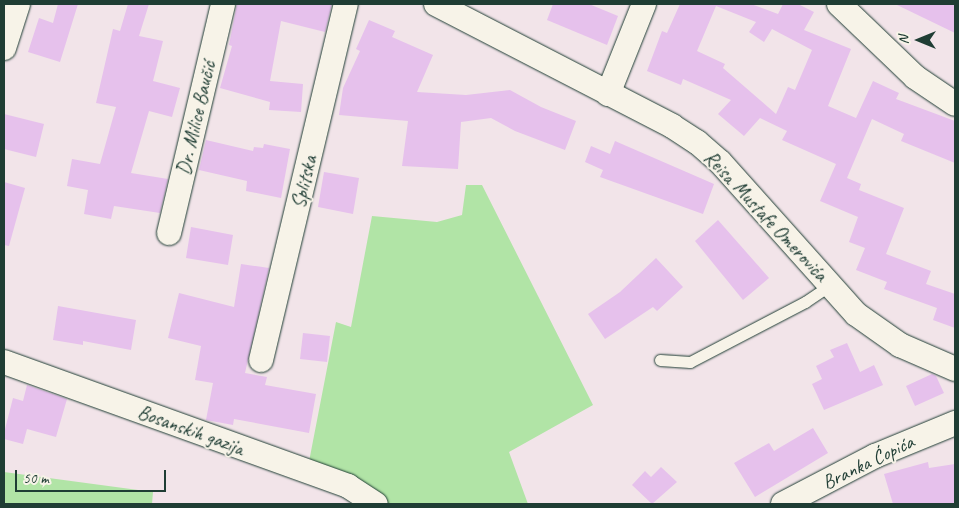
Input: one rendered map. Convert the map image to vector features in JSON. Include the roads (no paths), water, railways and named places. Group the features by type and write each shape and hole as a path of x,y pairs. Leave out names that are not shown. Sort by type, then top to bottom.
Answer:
{"street":[{"path":"4,48 18,4"},
{"name":"Dr. Milice Baučić","path":"169,233 223,4"},
{"name":"Splitska","path":"261,360 346,4"},
{"name":"Reisa Mustafe Omerovića","path":"436,4 697,142 720,162 856,314 900,345 955,369"},
{"path":"608,94 644,4"},
{"path":"839,4 915,78 955,104"},
{"name":"Bosanskih gazija","path":"4,362 348,486 376,504"},
{"name":"Branka Ćopića","path":"782,504 875,456 955,423"}],"lane":[{"path":"660,360 690,362 804,302 830,285"}]}
